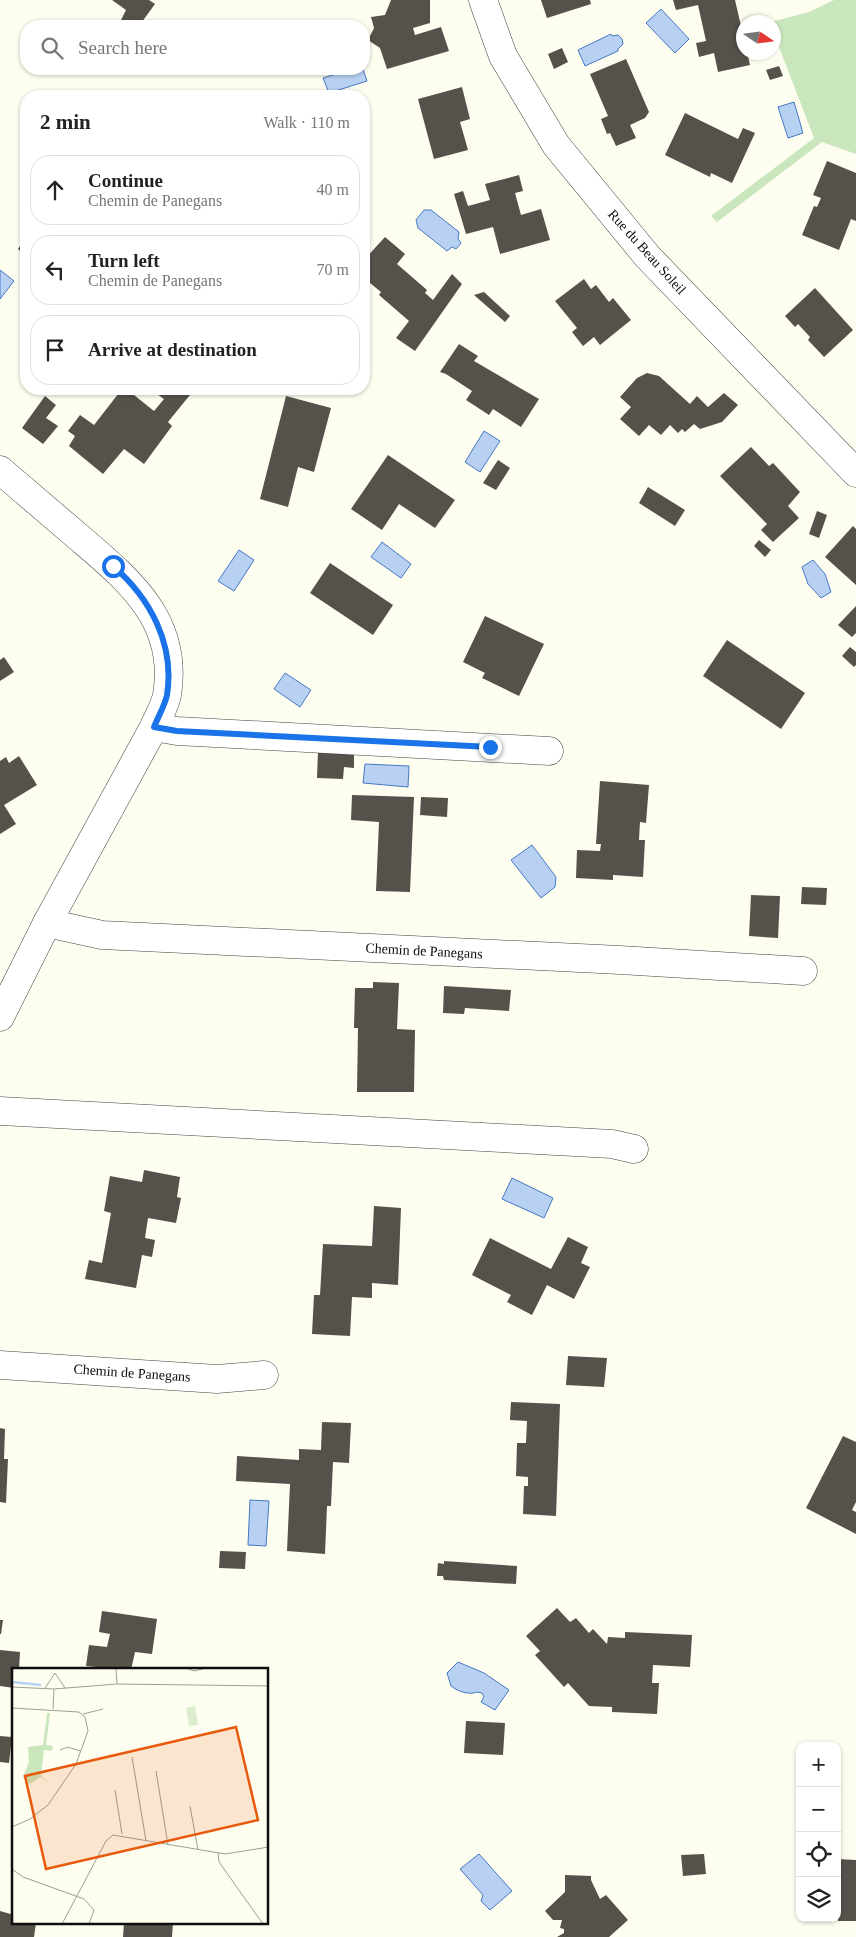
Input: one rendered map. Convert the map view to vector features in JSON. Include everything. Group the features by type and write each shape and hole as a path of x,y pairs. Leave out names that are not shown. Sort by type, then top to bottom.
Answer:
{"street":[{"name":"Rue du Beau Soleil","path":"483,0 503,56 556,145 647,256 754,365 856,474"},
{"path":"0,470 124,576 148,606 162,632 169,674 166,697 154,727 46,923 0,1017"},
{"path":"154,727 177,731 549,750"},
{"name":"Chemin de Panegans","path":"46,923 102,935 620,960 803,971"},
{"path":"0,1111 602,1144 634,1149"},
{"name":"Chemin de Panegans","path":"0,1365 216,1379 264,1375"}],"green space":[{"path":"834,0 856,0 856,154 822,142 717,222 711,216 814,138 781,52 781,19 809,12"}],"water":[{"path":"661,9 689,39 675,53 646,23"},
{"path":"611,34 612,36 618,35 622,39 623,44 618,51 585,66 578,50"},
{"path":"333,75 365,75 367,81 338,90 328,90 323,78"},
{"path":"794,102 803,133 788,138 778,107"},
{"path":"424,210 431,210 459,232 458,239 461,243 456,249 452,247 447,251 418,228 416,220"},
{"path":"0,270 14,281 0,299"},
{"path":"484,431 500,441 480,472 465,462"},
{"path":"382,542 411,564 401,578 371,557"},
{"path":"239,550 254,560 234,591 218,581"},
{"path":"813,560 825,574 831,592 821,598 808,584 802,567"},
{"path":"285,673 311,690 300,707 274,689"},
{"path":"365,764 409,766 408,787 363,783"},
{"path":"532,845 556,877 555,887 541,898 511,860"},
{"path":"512,1178 553,1198 544,1218 502,1199"},
{"path":"250,1500 269,1501 266,1546 248,1545"},
{"path":"458,1662 484,1673 509,1690 495,1710 481,1702 484,1697 482,1693 464,1692 451,1686 447,1673"},
{"path":"479,1854 512,1891 490,1910 481,1901 483,1895 460,1869"}],"building":[{"path":"112,0 149,0 155,4 143,20 121,20 126,10"},
{"path":"391,0 430,0 430,23 413,28 415,35 441,27 449,51 387,69 380,48 370,41 370,36 374,28 371,17 385,15"},
{"path":"541,0 590,0 591,4 547,18"},
{"path":"673,0 735,0 738,15 736,15 736,60 749,60 750,65 718,72 714,53 699,57 696,43 706,41 698,5 676,10"},
{"path":"562,48 568,62 554,69 548,54"},
{"path":"626,59 649,112 645,118 630,125 636,138 616,146 610,133 607,134 601,119 608,116 590,74"},
{"path":"779,66 783,76 770,80 766,70"},
{"path":"462,87 470,119 460,122 468,150 434,159 418,99"},
{"path":"685,113 738,139 743,128 755,133 732,183 711,173 710,177 665,155"},
{"path":"827,161 856,173 856,221 851,219 839,250 802,235 814,206 817,207 821,198 813,195"},
{"path":"519,175 523,191 515,193 521,215 541,209 550,240 500,254 493,227 466,234 454,194 463,191 468,206 490,200 485,184"},
{"path":"385,237 405,254 397,264 427,290 425,293 433,300 452,274 462,284 415,351 396,338 409,321 379,295 381,292 370,283 370,253"},
{"path":"584,279 591,289 596,285 609,302 613,298 631,320 600,345 594,337 583,346 572,332 577,328 555,301"},
{"path":"815,288 853,330 824,357 808,340 810,337 798,324 795,327 785,316"},
{"path":"484,292 510,316 505,322 474,295"},
{"path":"459,344 478,356 474,361 539,399 521,427 493,409 489,415 466,400 472,391 440,372"},
{"path":"647,373 659,376 690,404 697,396 708,407 724,393 738,405 722,422 700,429 694,424 685,432 682,429 678,433 670,425 661,435 649,425 639,436 620,419 631,407 620,397 637,378"},
{"path":"117,395 134,395 154,411 164,399 158,395 190,395 168,422 172,426 144,464 124,449 103,474 69,446 75,436 68,431 80,415 94,425"},
{"path":"45,396 56,405 46,418 58,426 43,444 22,428"},
{"path":"286,396 331,408 314,472 298,467 288,507 260,499"},
{"path":"751,447 769,466 773,463 800,492 788,506 799,518 773,542 761,530 767,524 720,476"},
{"path":"388,455 455,500 435,528 399,504 382,530 351,509"},
{"path":"498,460 510,468 496,490 483,483"},
{"path":"648,487 685,510 675,526 639,503"},
{"path":"817,511 827,515 819,538 809,534"},
{"path":"853,526 856,529 856,585 825,557"},
{"path":"759,540 771,550 765,557 754,546"},
{"path":"330,563 393,605 373,635 310,593"},
{"path":"856,606 856,633 852,637 838,625"},
{"path":"485,616 544,644 519,696 482,678 485,673 463,662"},
{"path":"727,640 805,693 781,729 703,676"},
{"path":"850,647 856,652 856,665 854,667 842,656"},
{"path":"4,657 14,672 0,681 0,660"},
{"path":"318,751 354,753 354,768 344,767 343,779 317,778"},
{"path":"19,756 37,785 4,805 16,824 0,834 0,761 6,757 9,763"},
{"path":"600,781 649,785 646,823 640,822 639,840 645,840 643,877 613,875 613,880 576,878 577,850 600,851 601,844 596,844"},
{"path":"352,795 414,797 410,892 376,891 379,822 351,820"},
{"path":"421,797 448,798 447,817 420,815"},
{"path":"802,887 827,888 826,905 801,904"},
{"path":"751,895 780,896 778,938 749,936"},
{"path":"373,982 399,983 397,1029 415,1030 414,1092 357,1092 358,1028 354,1028 355,988 373,988"},
{"path":"444,986 511,990 509,1011 465,1008 464,1014 443,1013"},
{"path":"144,1170 180,1177 177,1197 181,1198 176,1223 148,1218 145,1238 155,1240 152,1257 142,1255 136,1288 85,1279 89,1260 102,1263 111,1213 104,1211 110,1176 142,1182"},
{"path":"374,1206 401,1208 398,1285 372,1283 372,1298 352,1297 350,1336 312,1334 314,1295 320,1295 323,1244 372,1246"},
{"path":"568,1237 588,1247 581,1263 590,1267 574,1299 547,1285 532,1315 507,1302 511,1295 472,1275 490,1238 551,1269"},
{"path":"568,1356 607,1358 604,1387 566,1385"},
{"path":"511,1402 560,1404 556,1516 523,1514 524,1486 528,1486 528,1477 516,1476 517,1443 526,1443 527,1421 510,1420"},
{"path":"322,1422 351,1423 349,1463 333,1462 331,1506 327,1506 325,1554 287,1551 290,1484 236,1481 237,1456 299,1460 299,1449 321,1450"},
{"path":"0,1428 5,1429 4,1459 8,1459 6,1503 0,1502"},
{"path":"843,1436 856,1442 856,1502 852,1510 856,1512 856,1534 806,1508"},
{"path":"220,1551 246,1552 245,1569 219,1568"},
{"path":"444,1561 517,1566 516,1584 444,1580 443,1576 437,1576 438,1563 444,1564"},
{"path":"557,1608 570,1622 576,1618 589,1633 593,1629 607,1644 608,1637 625,1638 625,1632 692,1635 690,1667 653,1665 652,1683 659,1683 657,1714 612,1712 612,1707 589,1706 568,1683 564,1687 535,1655 540,1651 526,1636"},
{"path":"102,1611 157,1619 152,1654 135,1652 131,1668 96,1668 86,1666 89,1645 107,1647 110,1634 99,1632"},
{"path":"0,1620 3,1620 1,1634 0,1634"},
{"path":"0,1650 20,1652 19,1668 12,1668 12,1688 0,1686"},
{"path":"466,1721 505,1723 503,1755 464,1753"},
{"path":"0,1736 12,1737 9,1763 0,1762"},
{"path":"704,1854 706,1874 683,1876 681,1855"},
{"path":"841,1859 856,1860 856,1921 841,1921"},
{"path":"565,1875 591,1876 600,1899 606,1895 628,1920 609,1937 557,1937 564,1933 564,1929 560,1928 562,1920 553,1920 545,1911 565,1892"},
{"path":"0,1911 12,1914 12,1924 36,1924 34,1937 0,1937"},
{"path":"124,1924 173,1924 172,1937 123,1937"}],"route":[{"path":"113,566 124,576 148,606 162,632 169,674 166,697 154,727 177,731 490,747"}]}
